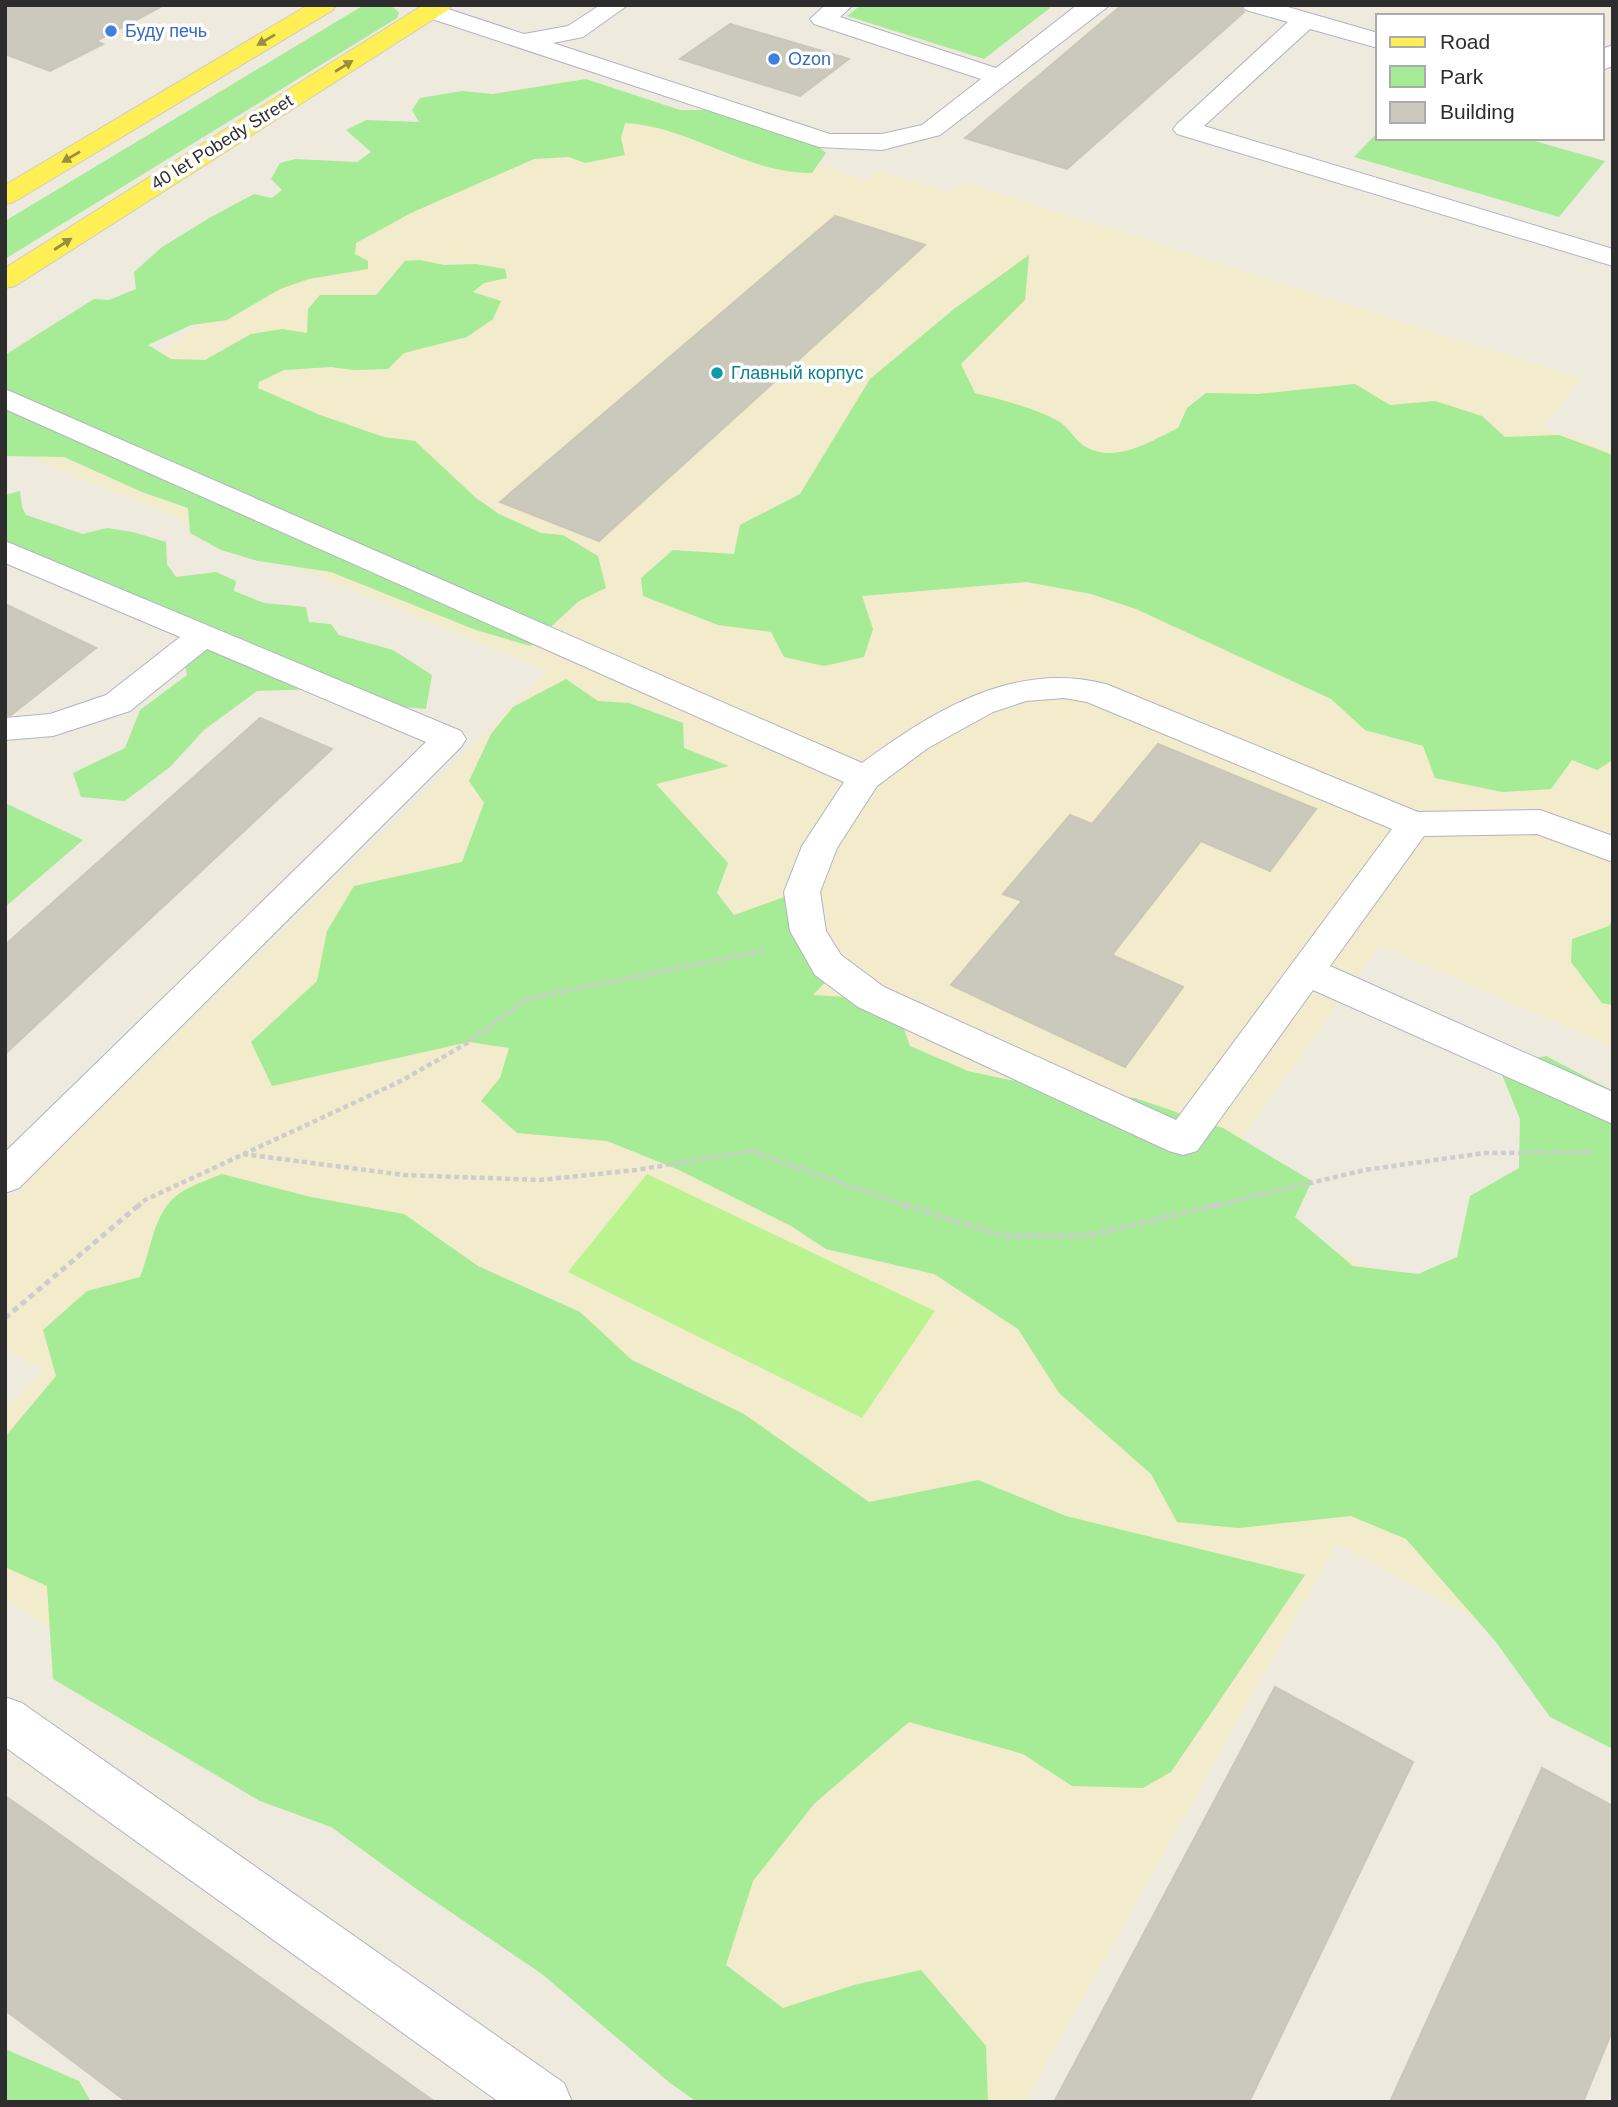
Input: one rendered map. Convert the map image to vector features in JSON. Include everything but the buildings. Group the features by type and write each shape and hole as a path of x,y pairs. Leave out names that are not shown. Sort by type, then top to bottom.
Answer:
{"main road":[{"path":"5,196 325,5"},
{"name":"40 let Pobedy Street","path":"5,281 407,26 417,19 422,11 431,7"}],"lane":[{"path":"522,42 575,32 615,5"},
{"path":"841,5 822,19 1000,76"},
{"path":"1254,5 1376,40"},
{"path":"431,7 522,42 828,142 882,142 931,130 1093,6"},
{"path":"1305,20 1185,129 1613,258"},
{"path":"5,398 865,778"},
{"path":"5,551 449,739 5,1177"},
{"path":"5,729 53,725 118,704 203,635"},
{"path":"1414,824 1183,1140 872,997 828,965 808,931 802,892 820,845 865,778 916,740 981,704 1023,690 1063,687 1094,692 1414,824 1539,822 1613,850"},
{"path":"1308,972 1613,1109"},
{"path":"5,1719 545,2102"}],"path":[{"path":"5,1318 145,1200 401,1081 469,1042 526,999 813,940"},
{"path":"243,1154 404,1175 540,1180 636,1170 751,1151 938,1217 1005,1236 1091,1235 1365,1170 1484,1153 1600,1152"}],"shaded area":[{"path":"559,78 867,180 879,171 950,192 964,182 1582,379 1542,427 1613,450 1613,1047 1380,945 1207,1187 1613,1389 1613,1696 1337,1543 1025,2102 773,2102 5,1599 5,1410 43,1370 5,1349 5,1204 548,671 15,451"}],"green space":[{"path":"364,5 388,6 399,13 397,18 5,259 5,221"},
{"path":"861,5 1048,5 1050,8 984,59 847,16"},
{"path":"586,79 680,110 742,110 801,130 826,153 812,173 788,171 764,166 672,132 625,123 621,138 625,155 585,163 569,157 534,159 411,213 356,243 355,254 368,261 368,269 309,279 280,289 227,320 191,325 148,345 171,359 205,360 251,334 282,329 307,333 308,309 320,295 376,295 405,261 420,260 444,265 476,264 505,269 507,278 484,283 473,292 501,301 493,319 467,337 404,353 388,369 354,370 331,367 284,370 259,382 258,388 320,415 384,437 415,441 476,498 499,514 541,533 563,535 598,556 606,588 579,601 530,646 476,630 331,572 258,561 221,550 190,533 188,508 142,492 64,457 5,456 5,355 94,299 109,300 136,289 134,272 162,247 211,217 254,194 272,198 282,190 271,179 280,163 295,159 357,162 371,152 346,130 366,120 419,122 412,110 420,98 462,91 493,94"},
{"path":"1376,134 1376,140 1531,140 1605,161 1559,217 1354,157"},
{"path":"1029,255 1025,300 961,364 975,393 1017,404 1048,416 1062,424 1086,447 1097,452 1133,449 1178,428 1187,408 1206,393 1258,394 1355,384 1390,405 1435,401 1482,416 1505,437 1559,435 1613,455 1613,760 1597,770 1572,760 1551,789 1502,792 1435,778 1423,746 1365,730 1331,699 1136,609 1091,594 1027,582 862,596 873,629 864,657 824,666 784,657 771,632 718,625 643,596 641,578 673,550 734,554 740,525 800,494 870,379 954,309"},
{"path":"20,491 26,515 83,534 107,528 133,532 166,542 167,564 176,577 216,572 236,581 234,591 264,603 306,607 309,622 331,624 339,635 393,650 432,675 426,709 361,703 318,689 257,691 204,730 170,767 125,801 81,797 73,773 125,748 140,710 187,675 177,629 5,544 5,495"},
{"path":"566,679 598,701 629,703 683,723 684,748 729,766 656,784 728,863 717,893 734,915 798,892 842,965 813,995 894,1000 910,1046 968,1071 1066,1092 1135,1098 1223,1128 1312,1181 1295,1217 1353,1266 1418,1274 1457,1257 1470,1196 1519,1168 1520,1119 1498,1065 1546,1056 1613,1091 1613,1749 1550,1717 1496,1642 1406,1539 1351,1516 1238,1528 1177,1522 1151,1474 1059,1393 1018,1329 934,1274 826,1249 791,1226 679,1170 607,1141 517,1133 481,1101 500,1078 509,1048 469,1042 272,1086 251,1042 317,981 327,931 354,886 462,862 484,803 469,781 491,734 513,707"},
{"path":"5,803 83,840 5,907"},
{"path":"1613,918 1613,1005 1602,1003 1571,962 1572,939 1609,926"},
{"path":"222,1174 311,1197 404,1214 478,1266 580,1312 632,1360 744,1414 869,1502 978,1480 1066,1516 1305,1575 1171,1772 1143,1788 1072,1786 1023,1754 909,1722 814,1804 753,1881 726,1965 783,2008 854,1985 921,1970 986,2046 988,2102 697,2102 670,2083 542,1974 331,1827 260,1801 53,1679 47,1586 5,1567 5,1437 56,1376 43,1330 87,1291 140,1277 157,1223 168,1204 186,1189"},
{"path":"647,1174 935,1311 862,1418 568,1272"},
{"path":"5,2049 79,2081 91,2102 5,2102"}],"place":[{"name":"Буду печь","path":"111,31"},
{"name":"Ozon","path":"774,59"},
{"name":"Главный корпус","path":"717,373"}]}
